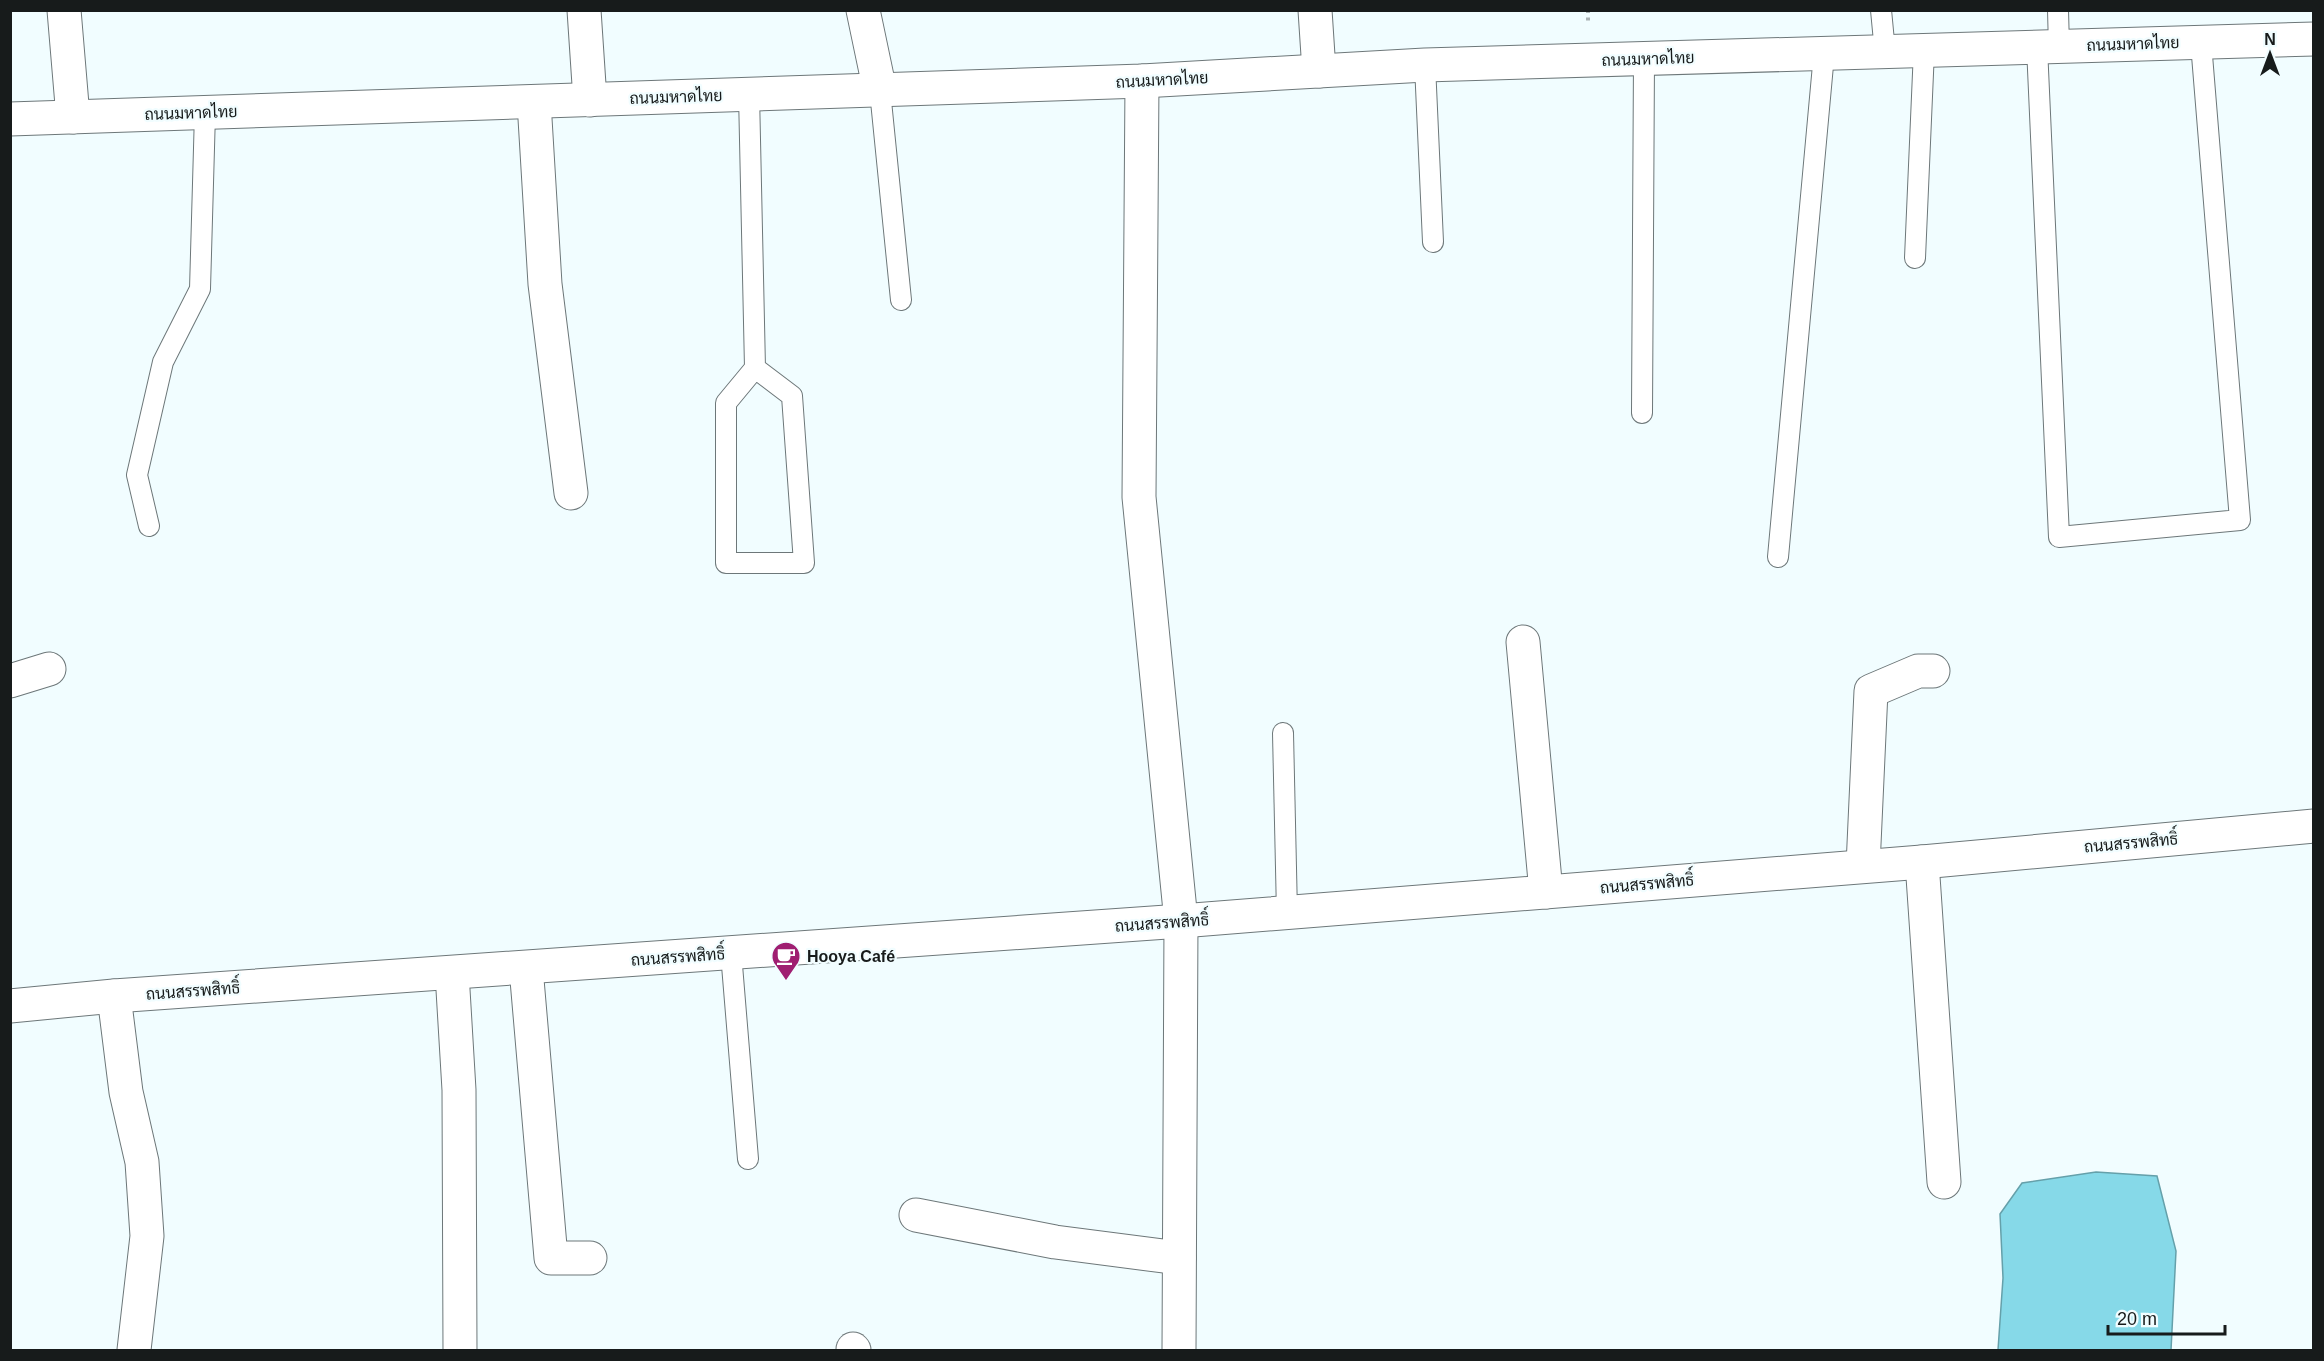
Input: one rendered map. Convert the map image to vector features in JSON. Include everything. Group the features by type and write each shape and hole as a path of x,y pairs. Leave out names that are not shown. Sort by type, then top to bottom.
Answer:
{"street":[{"path":"64,10 73,117"},
{"path":"584,10 590,100"},
{"path":"863,10 880,91"},
{"path":"1315,10 1319,71"},
{"name":"ถนนมหาดไทย","path":"10,119 880,91 1142,81 1425,65 2313,39"},
{"path":"1142,81 1139,497 1181,921 1179,1350"},
{"path":"534,102 546,284 571,493"},
{"path":"1523,642 1546,892"},
{"path":"10,681 49,669"},
{"path":"1863,866 1871,691 1918,672 1933,671"},
{"name":"ถนนสรรพสิทธิ์","path":"10,1006 114,996 1287,913 1922,862 2313,826"},
{"path":"1922,862 1944,1182"},
{"path":"526,968 550,1258 590,1258"},
{"path":"452,973 459,1090 460,1350"},
{"path":"114,996 126,1092 142,1162 147,1236 134,1350"},
{"path":"916,1215 1055,1242 1179,1258"}],"lane":[{"path":"1881,10 1885,52"},
{"path":"2058,10 2048,47 2059,537 2240,520 2201,43"},
{"path":"1916,258 1924,50"},
{"path":"1778,558 1824,54"},
{"path":"1642,413 1644,59"},
{"path":"1425,65 1433,242"},
{"path":"880,91 901,300"},
{"path":"749,94 754,368 726,403 726,563 804,563 792,396 754,368"},
{"path":"149,526 137,475 163,362 201,289 205,113"},
{"path":"1283,733 1287,913"},
{"path":"731,953 748,1159"}],"water":[{"path":"2096,1172 2157,1176 2176,1251 2171,1350 1998,1350 2003,1278 2000,1214 2022,1183"}],"place":[{"name":"Hooya Café","path":"786,982"}]}
